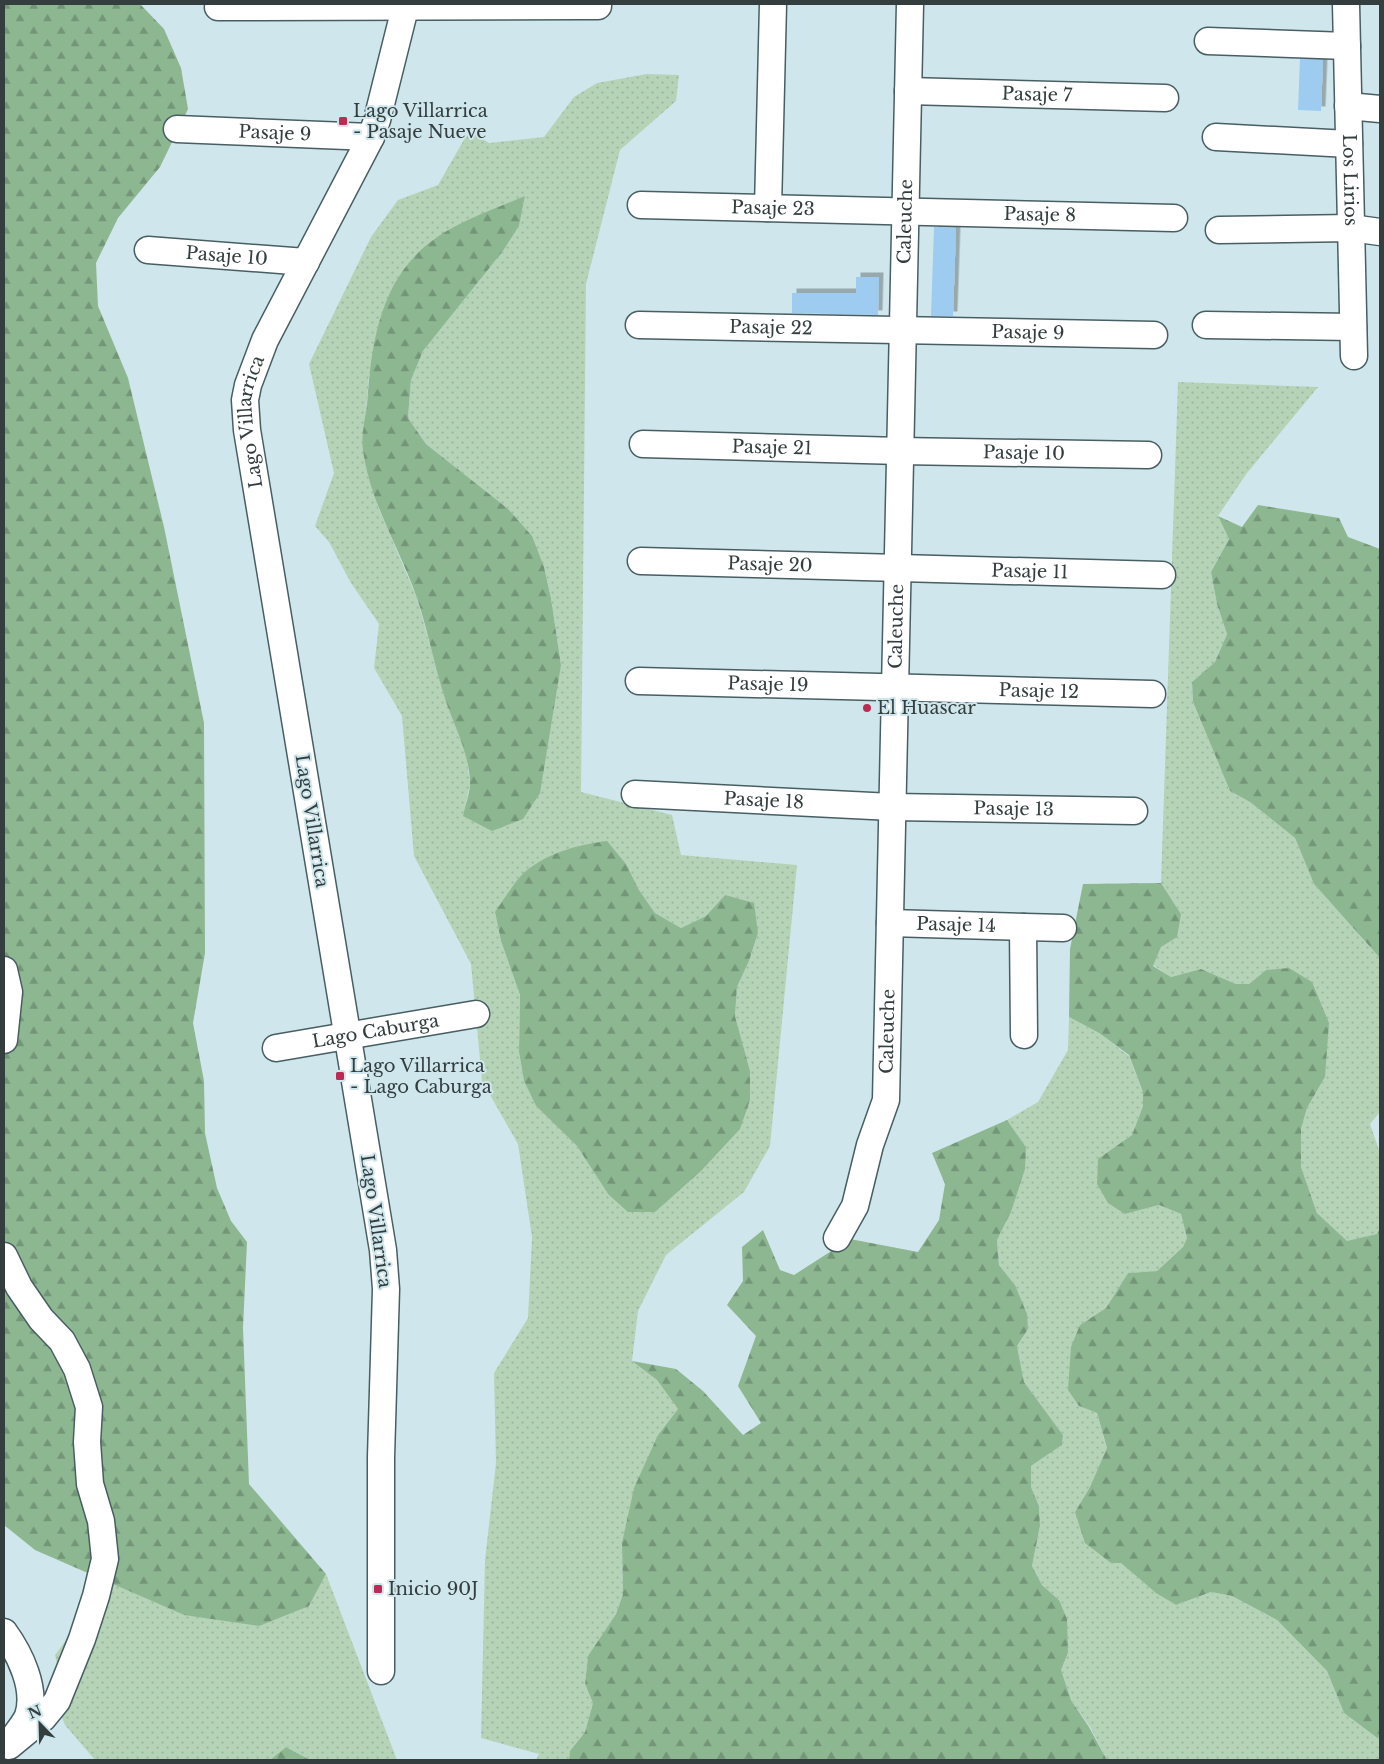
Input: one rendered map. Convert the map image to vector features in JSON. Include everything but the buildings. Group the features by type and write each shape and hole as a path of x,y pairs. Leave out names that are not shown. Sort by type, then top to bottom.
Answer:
{"street":[{"path":"768,208 773,4"},
{"name":"Caleuche","path":"837,1238 854,1206 870,1145 886,1100 910,4"},
{"name":"Los Lirios","path":"1346,4 1354,356"},
{"name":"Lago Villarrica","path":"382,1671 381,1457 386,1289 383,1250 246,417 245,400 248,385 265,340 371,137 406,5"},
{"path":"218,7 598,5"},
{"path":"1208,41 1347,46"},
{"name":"Pasaje 7","path":"908,90 1166,98"},
{"path":"1348,106 1380,110"},
{"name":"Pasaje 9","path":"177,129 371,137"},
{"path":"1216,137 1350,144"},
{"name":"Pasaje 23","path":"640,205 906,212"},
{"name":"Pasaje 8","path":"906,212 1174,218"},
{"path":"1219,230 1351,228 1380,232"},
{"name":"Pasaje 10","path":"148,250 306,262"},
{"name":"Pasaje 22","path":"639,325 903,330"},
{"path":"1206,325 1353,327"},
{"name":"Pasaje 9","path":"903,330 1154,335"},
{"name":"Pasaje 21","path":"643,444 900,451"},
{"name":"Pasaje 10","path":"900,451 1148,455"},
{"name":"Pasaje 20","path":"641,561 898,569"},
{"name":"Pasaje 11","path":"898,569 1162,575"},
{"name":"Pasaje 19","path":"639,681 895,689"},
{"name":"Pasaje 12","path":"895,689 1152,694"},
{"name":"Pasaje 18","path":"635,794 892,807"},
{"name":"Pasaje 13","path":"892,807 1134,811"},
{"name":"Pasaje 14","path":"890,923 1063,928"},
{"path":"1023,927 1024,1035"},
{"path":"4,970 9,992 4,1040"},
{"name":"Lago Caburga","path":"276,1048 476,1014"},
{"path":"4,1256 19,1287 41,1319 62,1342 77,1370 89,1407 86,1442 90,1484 101,1521 104,1559 96,1596 57,1702 43,1718 6,1749"},
{"path":"4,1632 21,1661 31,1702 27,1718 6,1749"},
{"path":"28,1684 64,1683"}],"green space":[{"path":"4,4 140,4 164,29 181,68 188,109 160,167 118,218 96,263 98,306 128,378 164,527 204,723 205,953 193,1023 204,1081 205,1133 217,1188 231,1221 247,1242 243,1328 249,1484 326,1574 309,1606 259,1626 184,1615 35,1550 4,1525"},
{"path":"647,74 679,75 676,101 620,150 586,284 581,792 672,815 681,855 797,865 770,1146 744,1192 666,1255 638,1311 632,1361 657,1380 678,1409 658,1435 622,1543 623,1594 616,1614 588,1657 585,1684 593,1703 585,1732 570,1751 569,1760 536,1760 539,1754 481,1738 485,1560 496,1463 494,1373 528,1318 532,1237 518,1144 482,1081 471,964 414,856 402,716 374,668 379,624 351,583 329,542 315,526 334,473 309,364 371,237 398,200 438,185 469,131 489,143 544,137 574,97 597,83","holes":["525,196 519,226 503,251 423,351 411,380 408,418 426,444 507,508 544,567 551,597 561,665 463,816 470,784 466,753 443,692 417,598 379,509 369,478 363,448 369,375","626,864 639,890 655,913 681,928 706,916 725,895 758,933 749,961 737,987 735,1016 750,1072 608,1194 577,1146 536,1106 524,1081 519,1052 520,995 501,941 495,912"]},
{"path":"525,196 519,226 503,251 423,351 411,380 408,418 426,444 507,508 532,536 544,567 551,598 561,665 540,793 523,819 492,831 463,816 470,787 466,758 442,689 417,598 372,489 362,439 371,363 379,321 395,282 422,249 445,232 471,218"},
{"path":"1178,382 1318,387 1247,473 1218,516 1229,539 1211,572 1217,604 1227,634 1215,662 1192,682 1193,702 1230,791 1250,802 1295,838 1314,884 1380,958 1380,1112 1370,1124 1380,1153 1380,1228 1377,1234 1347,1242 1317,1213 1301,1167 1301,1129 1307,1108 1325,1077 1266,970 1249,984 1236,984 1201,969 1171,977 1153,965 1161,947 1181,914 1161,883"},
{"path":"1258,505 1339,518 1348,537 1380,549 1380,958 1314,884 1295,838 1250,802 1230,791 1193,702 1192,682 1215,662 1227,634 1217,604 1211,572 1229,539 1218,516 1242,527"},
{"path":"607,841 626,864 639,890 655,913 681,928 706,916 725,895 754,903 758,933 749,961 737,987 735,1016 750,1071 750,1100 740,1129 701,1171 655,1212 628,1212 608,1194 577,1146 536,1106 524,1081 519,1052 520,995 501,941 495,912 518,879 535,864 564,850"},
{"path":"1161,883 1181,914 1177,937 1161,947 1153,966 1171,977 1201,969 1236,984 1249,984 1266,970 1289,968 1312,982 1329,1023 1325,1077 1307,1108 1301,1129 1301,1167 1317,1213 1347,1241 1377,1234 1380,1228 1380,1737 1376,1737 1344,1713 1327,1671 1277,1620 1232,1596 1211,1592 1176,1605 1156,1593 1121,1563 1111,1563 1085,1543 1075,1512 1090,1487 1107,1448 1097,1413 1079,1406 1068,1390 1071,1347 1080,1325 1106,1308 1128,1273 1157,1271 1183,1247 1187,1238 1181,1214 1159,1205 1125,1214 1108,1203 1097,1184 1098,1159 1132,1135 1143,1106 1143,1092 1129,1055 1099,1033 1069,1017 1070,949 1083,884"},
{"path":"1069,1017 1099,1033 1129,1056 1143,1092 1143,1106 1132,1135 1098,1160 1125,1214 1159,1205 1181,1214 1187,1238 1183,1247 1157,1271 1128,1273 1106,1308 1080,1325 1079,1406 1097,1413 1107,1449 1090,1487 1075,1512 1134,1574 1161,1596 1176,1605 1211,1592 1232,1596 1277,1620 1327,1671 1344,1713 1376,1737 1380,1737 1380,1760 1107,1760 1090,1727 1071,1700 1061,1670 1068,1653 1059,1600 1042,1585 1032,1566 1040,1526 1039,1506 1031,1487 1031,1466 1062,1445 1063,1435 1024,1382 1017,1346 1028,1329 1015,1285 999,1265 997,1240 1011,1212 1026,1147 1007,1120 1038,1102 1068,1050"},
{"path":"1007,1120 1026,1147 1025,1169 1011,1212 997,1240 999,1265 1015,1285 1027,1314 1028,1329 1017,1346 1024,1382 1063,1435 1062,1445 1031,1466 1031,1487 1039,1506 1040,1526 1032,1566 1042,1585 1059,1600 1067,1619 1068,1653 1061,1670 1071,1700 1089,1727 1107,1760 569,1760 570,1751 585,1732 593,1703 585,1684 588,1656 616,1614 623,1594 622,1543 634,1488 658,1435 678,1409 657,1380 632,1361 676,1369 703,1391 743,1435 761,1423 738,1386 756,1336 727,1305 743,1281 742,1247 763,1230 780,1270 794,1275 850,1239 918,1252 939,1220 945,1184 932,1153"},
{"path":"326,1574 397,1760 310,1760 286,1747 270,1760 95,1760 65,1725 56,1703 62,1684 55,1655 109,1582 184,1615 309,1606"},
{"path":"286,1747 310,1760 270,1760"}],"place":[{"name":"Lago Villarrica - Pasaje Nueve","path":"343,121"},
{"name":"El Huascar","path":"867,708"},
{"name":"Lago Villarrica - Lago Caburga","path":"340,1076"},
{"name":"Inicio 90J","path":"378,1589"}]}
